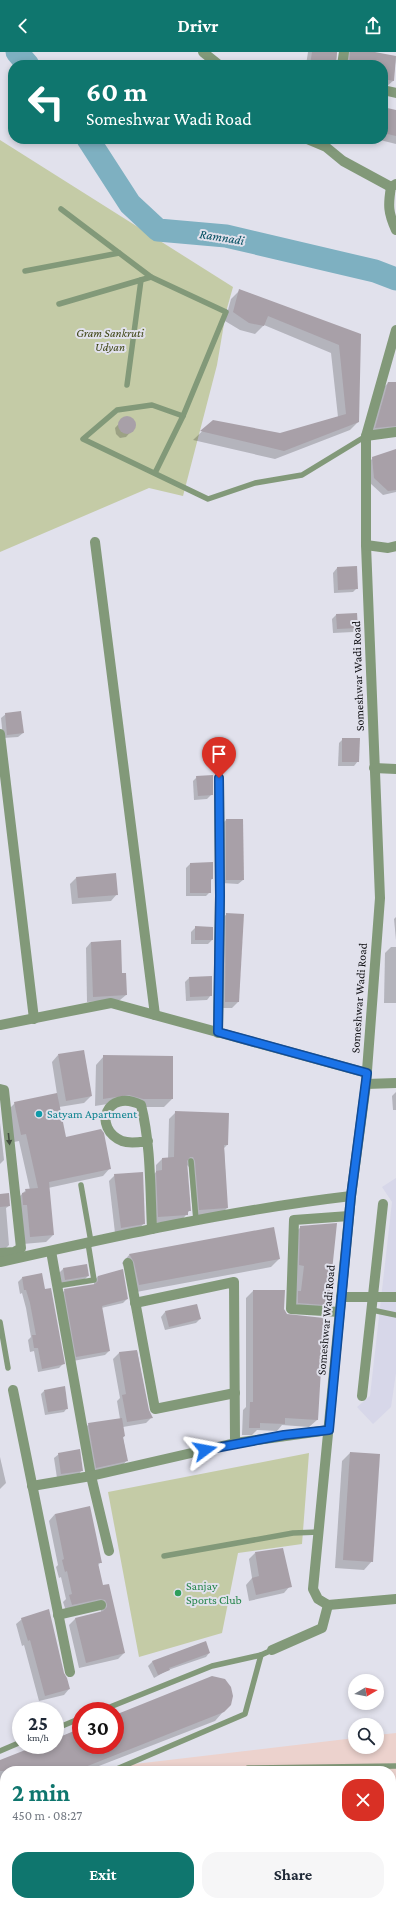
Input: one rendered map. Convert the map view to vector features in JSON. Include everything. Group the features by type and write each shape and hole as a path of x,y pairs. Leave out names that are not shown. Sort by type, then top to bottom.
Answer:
{"street":[{"path":"203,52 213,60"},
{"path":"319,144 326,147 343,161 394,186 388,205 391,219 396,230"},
{"name":"Someshwar Wadi Road","path":"328,1605 318,1599 313,1589 351,1196 366,1084 380,898 366,545 366,436 394,341"},
{"path":"366,436 396,432"},
{"path":"95,542 155,1015"},
{"path":"366,545 388,548 396,546"},
{"path":"0,734 34,1019"},
{"path":"374,768 396,769"},
{"path":"218,1032 220,896 219,778"},
{"path":"0,1025 111,1003 367,1073"},
{"path":"366,1084 396,1083"},
{"path":"0,1089 4,1090 20,1248 14,1252 0,1253"},
{"path":"148,1141 123,1141 115,1136 105,1122 106,1113 110,1106 116,1101 125,1100 141,1105 146,1124 148,1141 152,1229"},
{"path":"0,1262 152,1229 280,1204 351,1196"},
{"path":"362,1396 383,1204"},
{"path":"340,1312 291,1309 294,1220 349,1216"},
{"path":"51,1251 91,1476 109,1551"},
{"path":"128,1263 155,1409 235,1393"},
{"path":"135,1303 234,1282 236,1443"},
{"path":"341,1297 396,1297"},
{"path":"13,1390 70,1672"},
{"path":"32,1486 91,1476 236,1443 329,1430"},
{"path":"272,1650 322,1628 328,1605 396,1599"},
{"path":"58,1615 101,1605"}],"lane":[{"path":"61,209 151,277 226,312 183,416 155,473"},
{"path":"25,271 119,253"},
{"path":"59,304 151,277"},
{"path":"127,385 141,280"},
{"path":"183,416 152,405 118,410 83,439 208,499 255,483 302,475 366,436"},
{"path":"191,1161 196,1220"},
{"path":"57,1286 94,1280 81,1185"},
{"path":"372,1310 396,1314"},
{"path":"0,1322 8,1368"},
{"path":"164,1556 293,1533 319,1532"},
{"path":"122,1702 212,1666 261,1655 272,1650"},
{"path":"124,1766 245,1714 261,1655"},
{"path":"0,1750 12,1745"}],"shaded area":[{"path":"396,1178 396,1373 391,1407 373,1424 357,1407 370,1396 392,1202 382,1187"},
{"path":"396,1733 396,1766 117,1766 348,1739 348,1754 384,1754 384,1734"}],"green space":[{"name":"Gram Sankruti Udyan","path":"0,140 233,287 226,312 217,365 183,496 149,488 0,552"},
{"name":"Sanjay Sports Club","path":"309,1453 302,1544 238,1553 222,1633 139,1657 108,1492"}],"building":[{"path":"312,52 337,52 336,60 311,60"},
{"path":"350,52 375,52 396,56 394,81 388,80 388,60 349,60"},
{"path":"388,108 396,110 396,136 388,134"},
{"path":"239,289 361,334 359,422 284,451 200,431 213,420 280,433 346,414 339,345 268,316 264,326 249,323 233,312"},
{"path":"388,382 396,382 396,426 375,428"},
{"path":"127,416 133,419 136,425 133,431 127,434 121,431 118,425 121,419"},
{"path":"396,449 396,490 388,491 374,478 372,457"},
{"path":"357,566 358,589 338,590 337,567"},
{"path":"357,613 358,628 337,629 336,614"},
{"path":"21,711 24,733 7,735 5,713"},
{"path":"342,738 360,738 359,762 342,762"},
{"path":"213,775 213,795 198,796 196,776"},
{"path":"226,819 243,819 244,880 226,880"},
{"path":"213,862 211,893 190,893 190,863"},
{"path":"116,873 118,895 78,898 76,877"},
{"path":"226,913 244,914 239,1002 225,1002"},
{"path":"195,926 213,927 213,940 195,940"},
{"path":"121,940 122,973 126,973 127,995 93,997 91,942"},
{"path":"212,976 212,996 190,997 189,977"},
{"path":"84,1050 92,1096 66,1101 58,1054"},
{"path":"103,1055 173,1056 173,1099 143,1099 129,1095 103,1099"},
{"path":"57,1093 66,1137 101,1129 104,1133 111,1169 49,1182 54,1235 30,1237 27,1205 23,1205 22,1193 26,1192 25,1189 38,1188 26,1134 21,1135 14,1102"},
{"path":"175,1111 229,1113 228,1145 224,1145 228,1208 199,1210 195,1161 193,1157 190,1157 187,1161 191,1211 188,1211 188,1215 158,1217 156,1171 162,1170 162,1158 174,1157"},
{"path":"143,1172 145,1224 121,1228 114,1174"},
{"path":"9,1193 10,1206 0,1207 0,1194"},
{"path":"337,1223 329,1300 325,1300 325,1305 298,1303 298,1291 301,1291 304,1266 299,1265 300,1226"},
{"path":"274,1227 280,1259 139,1285 134,1262 129,1254"},
{"path":"87,1264 89,1276 65,1280 63,1268"},
{"path":"123,1269 128,1299 102,1306 110,1351 76,1357 64,1289 95,1284 98,1281 98,1276"},
{"path":"42,1273 45,1289 51,1288 65,1364 42,1369 38,1348 34,1348 32,1335 36,1335 30,1303 26,1290 24,1290 22,1277"},
{"path":"253,1290 285,1290 284,1309 287,1314 324,1318 318,1420 285,1418 285,1424 260,1423 260,1428 249,1428 250,1402 253,1402"},
{"path":"197,1304 201,1319 169,1327 165,1311"},
{"path":"137,1350 149,1410 153,1418 127,1422 122,1395 126,1394 119,1352"},
{"path":"65,1386 68,1409 48,1412 44,1390"},
{"path":"122,1418 125,1436 123,1437 128,1461 96,1468 88,1423"},
{"path":"80,1449 83,1471 61,1474 58,1453"},
{"path":"350,1452 380,1454 373,1562 343,1560"},
{"path":"90,1506 102,1563 98,1563 103,1585 109,1584 125,1653 86,1663 75,1618 103,1611 107,1607 107,1604 105,1600 100,1599 72,1605 69,1595 72,1594 67,1571 65,1572 62,1560 64,1559 55,1514"},
{"path":"283,1548 292,1587 256,1595 252,1578 259,1576 255,1552"},
{"path":"49,1609 64,1673 70,1689 45,1696 30,1640 28,1641 21,1618"},
{"path":"206,1641 210,1653 169,1668 170,1670 158,1675 152,1661"},
{"path":"212,1676 225,1679 231,1687 233,1696 231,1705 224,1712 124,1752 124,1711"},
{"path":"72,1732 72,1754 118,1754 88,1766 0,1766 0,1760 15,1754 64,1754 64,1735"}],"waterway":[{"name":"Ramnadi","path":"17,52 24,60"},
{"name":"Ramnadi","path":"91,144 130,204 158,230 226,236 375,271 396,279"}],"place":[{"name":"Satyam Apartment","path":"39,1114"},
{"name":"Sanjay Sports Club","path":"178,1593"}],"route":[{"path":"205,1450 284,1435 329,1430 351,1196 367,1073 218,1032 220,896 219,778"}]}
